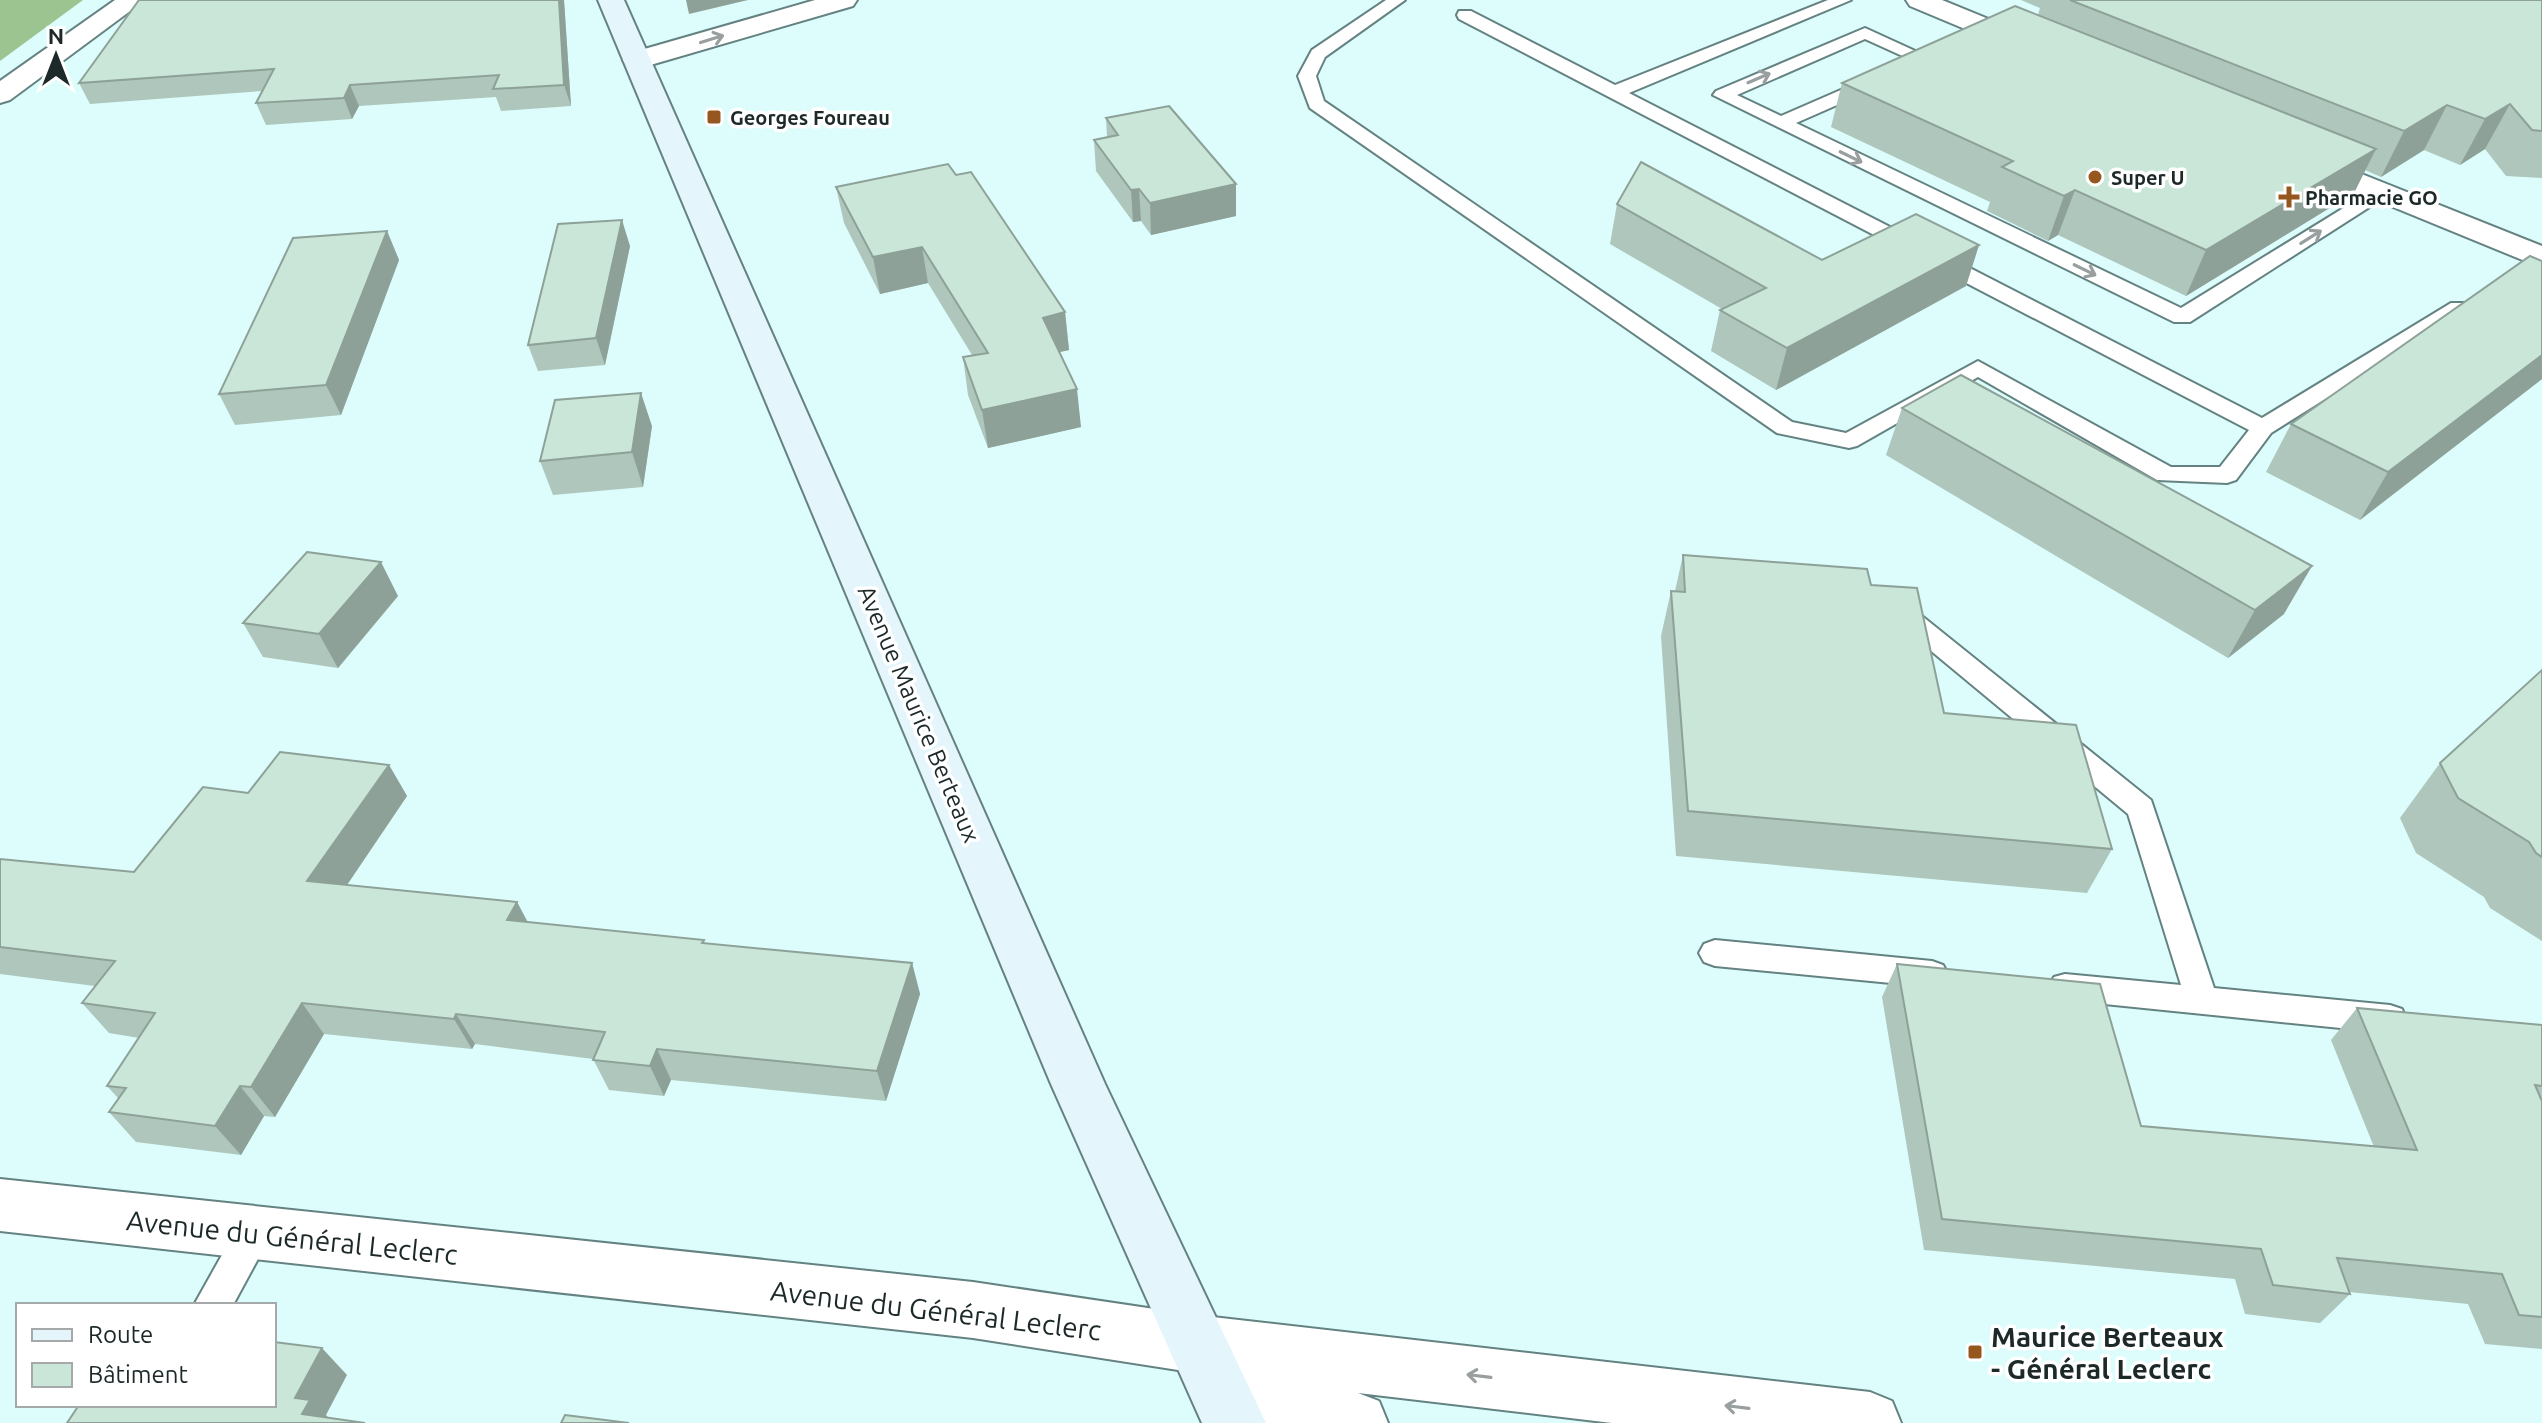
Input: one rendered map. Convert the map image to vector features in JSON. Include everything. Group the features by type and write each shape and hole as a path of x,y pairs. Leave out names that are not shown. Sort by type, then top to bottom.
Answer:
{"main road":[{"name":"Avenue Maurice Berteaux","path":"611,0 1078,1084 1195,1344 1232,1414"}],"street":[{"path":"0,94 132,0"},
{"path":"637,60 844,0"},
{"path":"1919,0 2054,56"},
{"path":"2285,152 2383,192 2530,266"},
{"name":"Avenue du Général Leclerc","path":"0,1205 973,1310 1195,1344 1870,1423"},
{"path":"1232,1414 1357,1423"}],"lane":[{"path":"1397,0 1318,54 1307,76 1316,104 1785,428 1849,441 1978,368 2166,475 2227,475 2263,428 2478,297"},
{"path":"1614,92 1843,0"},
{"path":"1465,15 2263,428"},
{"path":"1967,43 1995,31"},
{"path":"1781,123 1933,57 1865,33 1722,95 2182,317 2383,192"},
{"path":"1869,597 1884,598 2141,808 2202,1001"},
{"path":"1715,953 1967,977"},
{"path":"2029,984 2418,1022"},
{"path":"214,1303 254,1233"}],"green space":[{"path":"0,0 83,0 0,61"}],"building":[{"path":"139,0 559,0 564,85 493,89 499,75 350,85 344,98 256,103 274,69 79,83"},
{"path":"2070,0 2542,0 2542,131 2532,130 2510,104 2485,119 2447,105 2404,131"},
{"path":"2015,6 2376,149 2206,250 2075,190 2064,196 2002,167 2013,161 1842,83"},
{"path":"1169,106 1236,184 1150,203 1139,189 1131,190 1094,140 1118,135 1106,118"},
{"path":"1641,162 1822,260 1916,214 1979,245 1787,348 1720,310 1766,288 1617,204"},
{"path":"948,164 956,175 971,172 1065,312 1043,318 1077,389 982,410 963,357 988,353 922,247 873,257 836,187"},
{"path":"622,220 596,338 528,345 558,224"},
{"path":"387,231 326,385 219,394 293,238"},
{"path":"2530,256 2542,261 2542,355 2388,472 2291,424"},
{"path":"1961,375 2312,566 2255,610 1902,408"},
{"path":"641,393 632,452 540,461 555,400"},
{"path":"307,552 381,562 319,634 243,623"},
{"path":"1683,555 1867,569 1871,585 1917,588 1944,713 2076,725 2112,849 1688,811 1671,591 1685,592"},
{"path":"2542,670 2542,857 2529,842 2458,798 2440,763"},
{"path":"280,752 389,765 307,881 517,902 507,920 912,963 877,1071 657,1049 650,1066 593,1060 605,1032 456,1014 454,1019 302,1003 251,1087 240,1086 215,1126 109,1112 126,1088 107,1086 155,1013 82,1003 115,961 0,947 0,859 134,872 203,787 248,793"},
{"path":"1897,964 2100,984 2141,1126 2417,1150 2357,1008 2542,1025 2542,1086 2535,1085 2542,1101 2542,1317 2519,1315 2502,1274 2337,1258 2350,1294 2273,1285 2261,1249 1942,1219"},
{"path":"276,1342 322,1348 295,1398 310,1400 302,1414 365,1423 67,1423 78,1407 276,1407"},
{"path":"565,1415 629,1423 561,1423"}],"place":[{"name":"Georges Foureau","path":"714,117"},
{"name":"Super U","path":"2095,177"},
{"name":"Pharmacie GO","path":"2289,197"},
{"name":"Maurice Berteaux - Général Leclerc","path":"1975,1352"}]}
